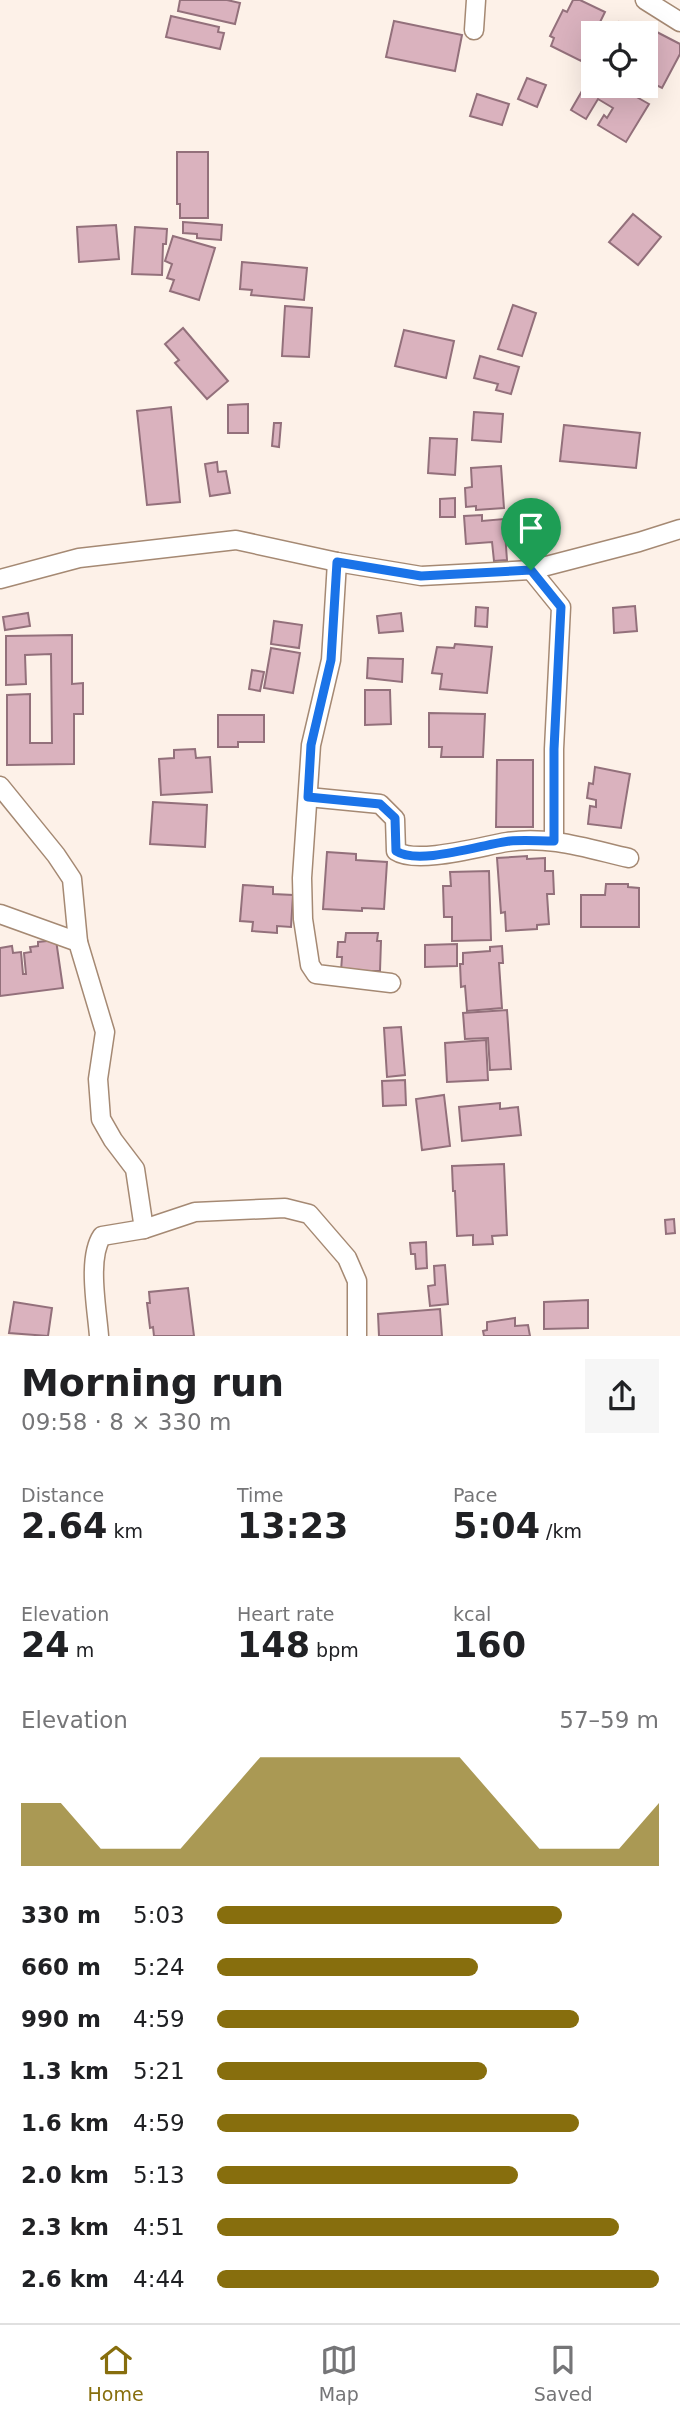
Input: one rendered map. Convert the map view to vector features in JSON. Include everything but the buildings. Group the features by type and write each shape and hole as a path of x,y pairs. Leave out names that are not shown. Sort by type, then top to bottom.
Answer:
{"street":[{"path":"474,30 476,0"},
{"path":"645,0 680,22"},
{"path":"0,579 79,558 236,540 337,562 421,576 531,570 680,529"},
{"path":"337,562 331,660 311,745 302,878 303,919 310,965 316,974 391,983"},
{"path":"531,570 561,607 554,749 554,841"},
{"path":"0,786 57,855 72,879 78,942 105,1032 98,1079 101,1119 135,1169 144,1229"},
{"path":"308,797 380,804 395,818 396,851 404,856 455,853 509,841 554,841 629,858"},
{"path":"0,914 78,942"},
{"path":"99,1336 94,1266 96,1245 102,1236 144,1229 195,1212 285,1208 309,1214 347,1258 357,1281 357,1336"}],"route":[{"path":"337,562 421,576 531,570 561,607 554,749 554,841 509,841 455,853 404,856 396,851 395,818 380,804 308,797 311,745 331,660 337,562"}]}
